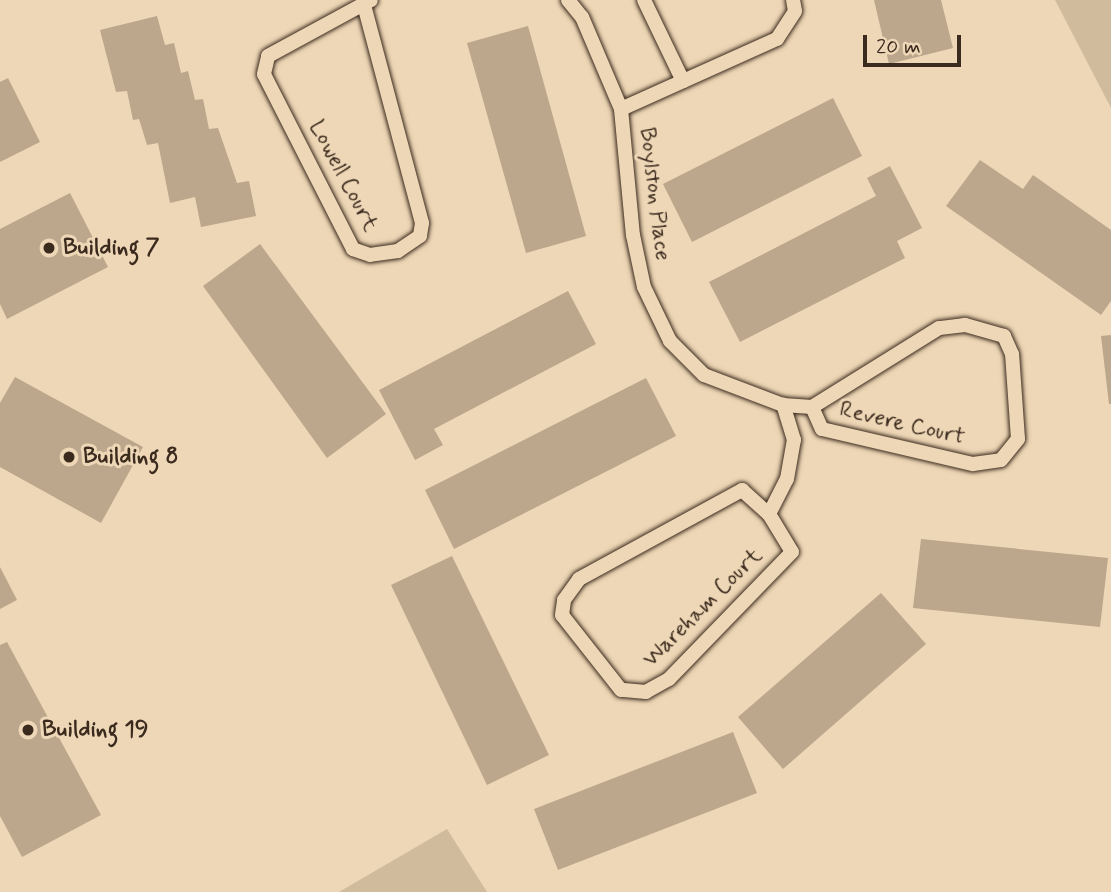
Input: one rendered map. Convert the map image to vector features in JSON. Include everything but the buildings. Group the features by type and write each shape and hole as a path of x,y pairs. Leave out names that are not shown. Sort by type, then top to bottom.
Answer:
{"lane":[{"name":"Boylston Place","path":"568,0 582,17 621,109 633,235 644,287 670,341 704,374 783,405 812,407"},
{"path":"644,0 683,81"},
{"path":"621,109 777,39 795,11 793,0"},
{"name":"Lowell Court","path":"367,2 422,223 420,236 398,251 370,255 353,249 264,74 268,56 367,2"},
{"name":"Revere Court","path":"965,325 1004,336 1012,354 1018,439 1000,460 973,464 822,429 812,407 939,328 965,325"},
{"path":"768,514 787,480 794,440 783,405"},
{"name":"Wareham Court","path":"742,490 768,514 792,552 669,679 646,692 621,690 562,615 564,600 579,579 742,490"}],"shaded area":[{"path":"1055,0 1111,0 1111,108"},
{"path":"447,829 487,892 339,892"}],"place":[{"name":"Building 7","path":"49,248"},
{"name":"Building 8","path":"69,457"},
{"name":"Building 19","path":"28,730"}]}
